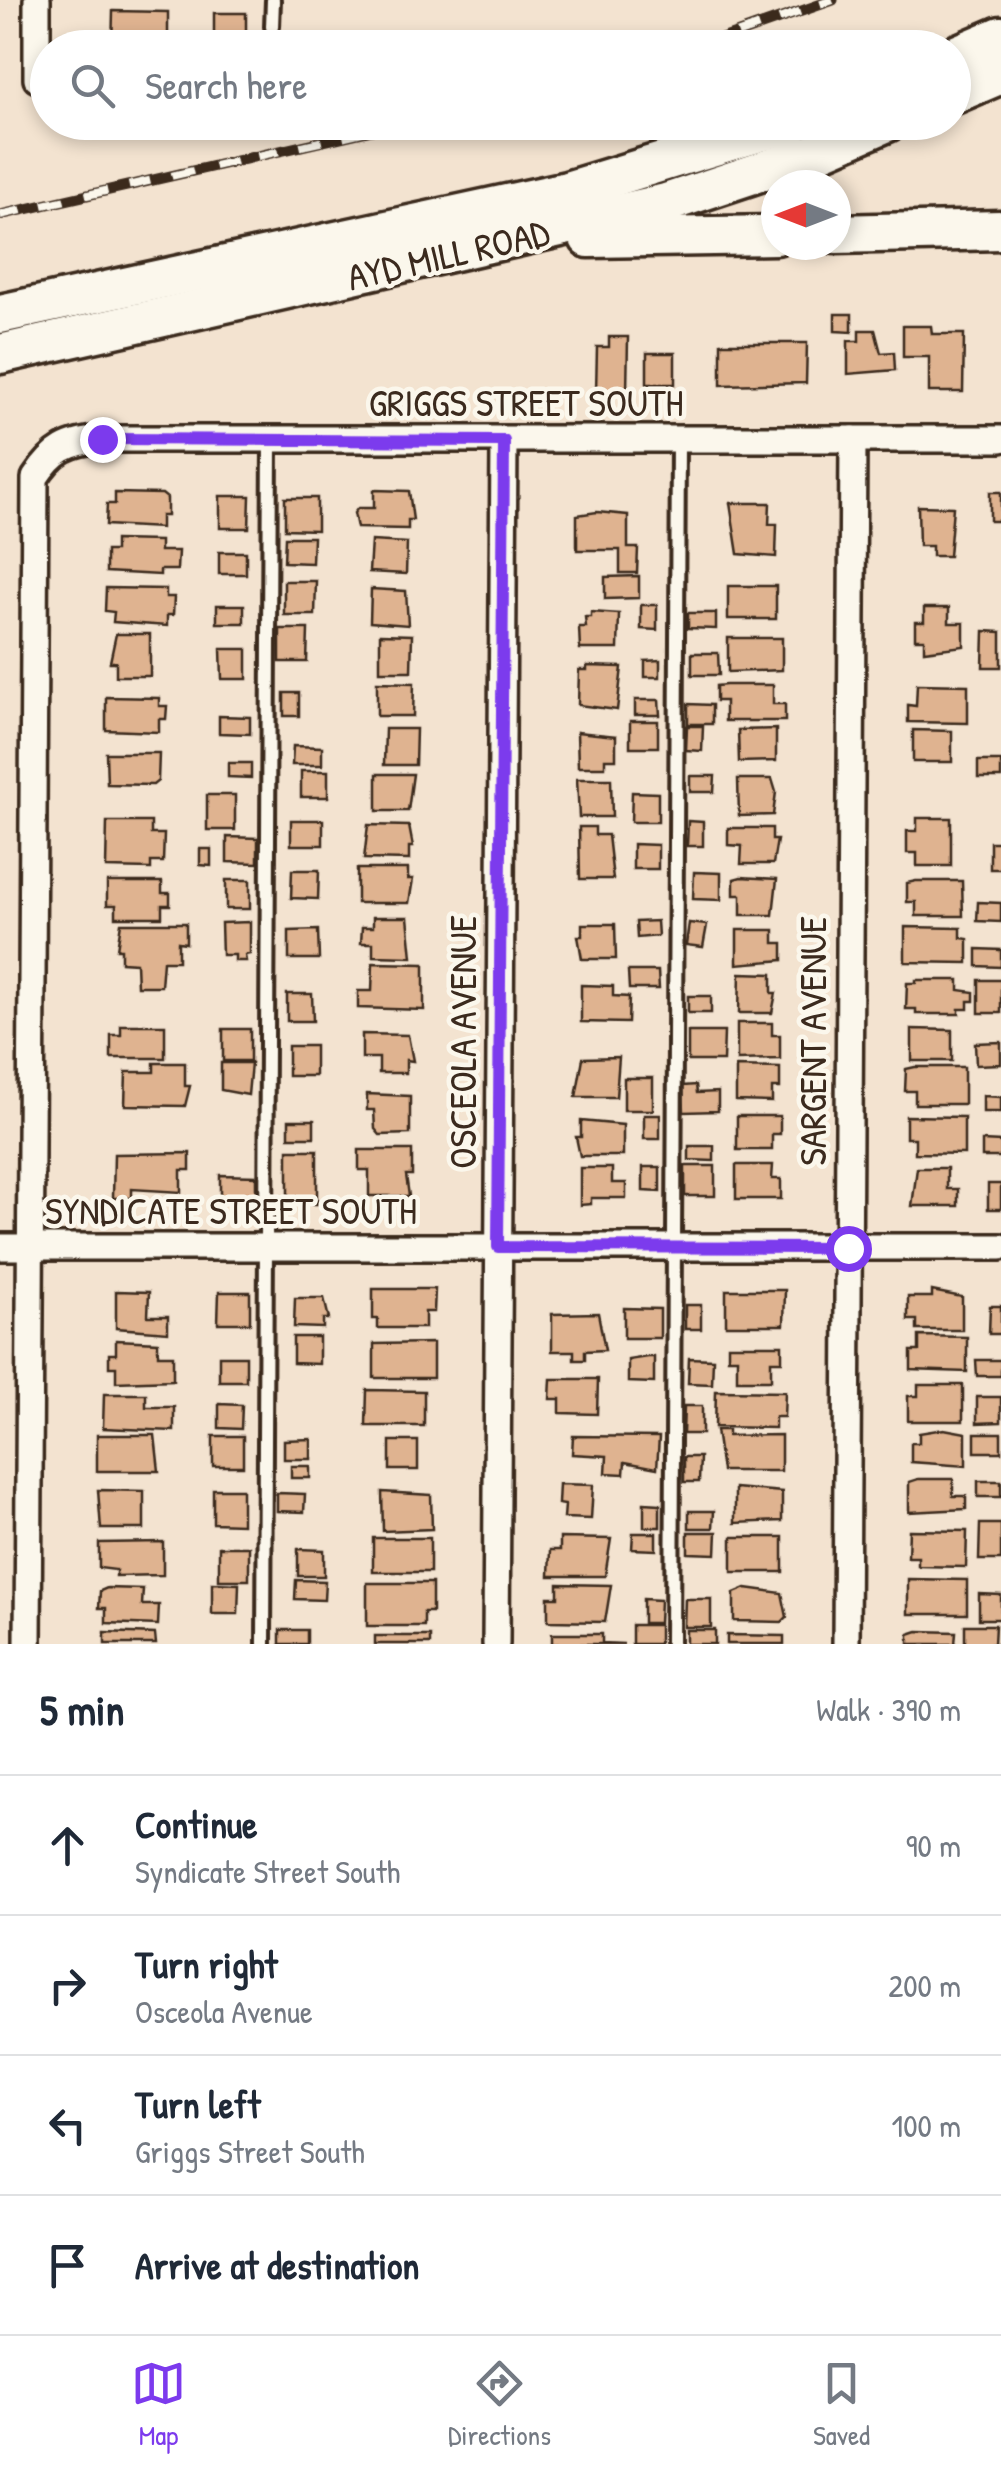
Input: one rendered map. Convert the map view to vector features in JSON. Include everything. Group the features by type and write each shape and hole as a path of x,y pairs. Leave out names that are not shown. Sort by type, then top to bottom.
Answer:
{"main road":[{"path":"971,49 1001,36"},
{"path":"971,87 1001,74"},
{"name":"AYD MILL ROAD","path":"0,314 568,191 734,140"},
{"name":"AYD MILL ROAD","path":"0,354 666,203 846,140"},
{"path":"851,234 1001,230"},
{"path":"516,240 761,235"}],"street":[{"path":"37,0 37,30"},
{"name":"GRIGGS STREET SOUTH","path":"30,1247 35,478 52,452 80,441 102,439 1001,440"},
{"name":"SARGENT AVENUE","path":"846,1644 853,439"},
{"name":"OSCEOLA AVENUE","path":"496,1644 504,441"},
{"name":"SYNDICATE STREET SOUTH","path":"0,1247 1001,1248"},
{"path":"28,1644 30,1247"}],"lane":[{"path":"272,27 273,0"},
{"path":"264,1644 270,439"},
{"path":"672,1644 678,439"}],"building":[{"path":"113,11 168,12 168,30 112,30"},
{"path":"214,13 246,13 246,30 214,30"},
{"path":"835,314 852,314 852,332 835,331"},
{"path":"903,326 931,326 932,334 964,334 963,392 929,392 929,357 903,357"},
{"path":"859,330 875,330 881,353 894,352 895,370 848,374 848,341 859,341"},
{"path":"609,337 628,337 627,393 596,392 597,347 609,347"},
{"path":"721,343 807,343 806,383 721,385"},
{"path":"647,353 675,353 675,384 647,384"},
{"path":"374,490 409,491 413,520 408,520 408,529 357,528 354,513 358,508 374,508"},
{"path":"990,492 1001,492 1001,521 990,521"},
{"path":"115,493 162,494 167,498 167,516 161,516 161,528 106,525 107,504 115,504"},
{"path":"220,496 250,496 249,528 220,528"},
{"path":"285,498 317,498 317,530 285,529"},
{"path":"730,503 770,503 769,524 777,524 776,557 738,554"},
{"path":"918,506 953,507 949,556 932,556 932,546 919,546"},
{"path":"577,515 628,515 628,548 638,548 637,573 620,573 620,550 577,550"},
{"path":"285,537 313,537 312,563 284,562"},
{"path":"115,540 160,541 160,551 178,551 177,570 160,570 160,575 106,572 106,551 115,551"},
{"path":"371,541 407,543 406,574 369,572"},
{"path":"219,552 246,552 246,574 219,574"},
{"path":"639,576 639,598 605,599 605,577"},
{"path":"284,581 316,581 315,615 284,615"},
{"path":"728,586 776,586 776,619 728,619"},
{"path":"106,588 166,589 166,597 174,597 173,615 167,615 167,626 113,622 114,612 105,611"},
{"path":"371,589 406,591 408,625 370,622"},
{"path":"217,605 244,605 244,623 217,623"},
{"path":"641,605 657,605 657,630 641,629"},
{"path":"924,608 949,608 949,623 964,623 964,646 924,651 924,639 915,639 915,622 924,622"},
{"path":"591,612 619,614 618,649 580,649 579,627 586,627 585,617 591,617"},
{"path":"688,613 716,613 716,629 688,628"},
{"path":"280,629 308,629 307,662 280,662"},
{"path":"984,631 1001,632 1001,667 983,667"},
{"path":"116,634 150,634 150,676 116,676 116,662 110,662"},
{"path":"380,634 412,635 411,671 380,671"},
{"path":"728,638 782,638 782,670 728,672"},
{"path":"221,649 247,649 247,679 222,679"},
{"path":"692,653 718,653 719,675 692,675"},
{"path":"660,660 660,677 645,677 645,661"},
{"path":"587,666 622,667 617,710 578,705 579,670 587,670"},
{"path":"377,682 414,683 413,716 377,716"},
{"path":"917,684 968,685 968,723 908,722 908,705 916,706"},
{"path":"773,685 773,704 785,704 785,721 725,721 725,701 716,701 716,686"},
{"path":"284,693 299,693 299,716 284,716"},
{"path":"106,697 159,698 159,706 167,706 166,719 159,719 159,732 106,730"},
{"path":"635,700 659,700 660,715 635,715"},
{"path":"688,704 712,705 712,724 688,724"},
{"path":"219,716 250,717 250,734 219,733"},
{"path":"630,721 658,721 658,747 630,747"},
{"path":"687,726 703,726 702,751 686,750"},
{"path":"385,729 416,729 415,765 384,765"},
{"path":"776,729 776,761 739,762 738,730"},
{"path":"913,730 952,731 952,762 913,762"},
{"path":"577,732 616,736 616,759 605,759 605,767 578,767"},
{"path":"293,746 322,747 322,765 292,765"},
{"path":"106,753 159,753 158,781 153,785 107,784"},
{"path":"978,761 1001,761 1001,778 978,778"},
{"path":"228,763 251,763 251,778 228,777"},
{"path":"301,771 328,771 328,797 301,797"},
{"path":"377,774 413,774 408,811 377,811"},
{"path":"690,776 715,776 714,792 690,792"},
{"path":"577,779 611,779 612,817 579,817"},
{"path":"738,779 772,779 776,792 773,815 739,816"},
{"path":"632,792 658,793 658,822 631,822"},
{"path":"207,795 235,795 235,830 207,830"},
{"path":"917,818 951,818 951,866 917,866 917,853 907,853 907,831 917,831"},
{"path":"291,820 323,820 323,845 291,845"},
{"path":"688,821 703,822 703,846 687,846"},
{"path":"107,822 151,822 151,834 164,834 163,862 151,862 151,869 106,868"},
{"path":"368,825 409,826 413,847 409,847 409,860 364,859"},
{"path":"579,827 595,827 595,835 608,835 613,879 580,879"},
{"path":"728,828 772,828 772,840 777,840 773,864 741,864 742,846 728,845"},
{"path":"227,837 258,838 258,863 227,862"},
{"path":"990,842 1001,842 1001,869 990,869"},
{"path":"633,844 658,845 658,869 633,869"},
{"path":"200,849 211,849 211,866 200,865"},
{"path":"357,869 408,869 408,879 413,879 409,903 357,903"},
{"path":"292,870 319,870 318,899 291,898"},
{"path":"694,872 721,873 721,900 693,899"},
{"path":"734,879 777,879 773,915 741,915 741,895 734,895"},
{"path":"226,880 250,880 250,909 226,909"},
{"path":"962,881 963,916 916,916 916,902 907,902 907,883"},
{"path":"107,882 162,882 162,893 170,893 170,905 162,905 162,917 116,917 116,905 107,905"},
{"path":"978,902 1001,903 1001,922 977,921"},
{"path":"373,917 408,917 412,957 373,956 373,943 361,943 362,927 373,927"},
{"path":"657,921 658,936 637,938 636,922"},
{"path":"250,922 250,954 245,955 246,961 235,961 235,955 222,955 221,923"},
{"path":"121,923 186,923 186,943 178,942 178,961 163,961 161,986 137,986 136,963 121,962 121,949 117,949"},
{"path":"689,923 707,925 703,947 686,945"},
{"path":"582,924 615,924 616,959 582,959 578,936 582,936"},
{"path":"905,927 961,928 961,938 968,939 968,963 905,962"},
{"path":"318,930 319,959 289,959 289,931"},
{"path":"737,930 774,930 774,943 783,943 783,960 737,964"},
{"path":"977,949 1001,950 1001,967 977,966"},
{"path":"373,963 424,964 424,1010 358,1008 358,991 372,991"},
{"path":"628,971 658,971 659,989 629,989"},
{"path":"740,973 772,974 772,993 776,993 772,1013 739,1013"},
{"path":"959,980 959,990 974,992 974,1001 968,1001 968,1009 959,1009 959,1014 916,1014 916,1009 906,1009 907,983"},
{"path":"979,980 1001,980 1001,1013 979,1013"},
{"path":"581,985 613,986 613,996 629,997 628,1023 581,1022"},
{"path":"287,994 312,994 313,1021 287,1021"},
{"path":"688,996 711,996 711,1013 688,1013"},
{"path":"737,1023 772,1023 772,1035 780,1035 780,1059 737,1060"},
{"path":"121,1025 165,1025 165,1058 111,1058 111,1035 121,1035"},
{"path":"223,1029 250,1029 250,1061 223,1061"},
{"path":"912,1029 952,1030 952,1061 912,1061"},
{"path":"688,1032 724,1032 723,1061 688,1061"},
{"path":"362,1034 408,1035 413,1061 406,1060 406,1073 379,1073 379,1058 362,1058"},
{"path":"1001,1042 1001,1064 976,1065 975,1043"},
{"path":"288,1046 315,1046 315,1076 288,1076"},
{"path":"619,1057 616,1097 576,1097 583,1058"},
{"path":"154,1063 185,1063 185,1086 190,1086 185,1106 125,1105 126,1072 154,1072"},
{"path":"221,1063 251,1063 248,1095 221,1090"},
{"path":"736,1067 780,1068 780,1088 772,1088 772,1102 736,1101"},
{"path":"964,1067 964,1104 915,1104 915,1091 905,1091 906,1069"},
{"path":"624,1078 653,1078 653,1110 624,1110"},
{"path":"696,1085 697,1093 718,1092 718,1111 684,1112 683,1086"},
{"path":"367,1094 410,1096 410,1134 380,1135 375,1129 374,1110 367,1110"},
{"path":"983,1096 1001,1097 1001,1112 983,1112"},
{"path":"644,1115 660,1115 660,1139 644,1139"},
{"path":"737,1116 780,1116 780,1134 772,1134 772,1150 737,1150"},
{"path":"906,1116 964,1117 964,1154 915,1153 915,1138 906,1138"},
{"path":"289,1120 314,1120 314,1137 289,1137"},
{"path":"581,1121 623,1125 623,1156 580,1156 576,1137 581,1137"},
{"path":"982,1141 1001,1142 1001,1157 982,1157"},
{"path":"689,1146 714,1146 714,1161 689,1160"},
{"path":"288,1150 317,1150 317,1204 288,1204"},
{"path":"359,1150 412,1150 412,1175 406,1175 409,1196 369,1196 369,1170 359,1170"},
{"path":"190,1153 190,1170 181,1170 181,1192 132,1189 132,1198 113,1198 114,1154"},
{"path":"736,1165 773,1165 772,1179 781,1179 781,1199 736,1199"},
{"path":"685,1166 715,1166 715,1196 685,1196"},
{"path":"643,1167 660,1167 660,1192 643,1191"},
{"path":"580,1168 612,1168 612,1183 626,1183 626,1198 591,1198 591,1204 580,1205"},
{"path":"917,1168 947,1168 947,1189 958,1189 958,1206 912,1206"},
{"path":"220,1175 256,1176 256,1201 220,1200"},
{"path":"988,1184 1001,1184 1001,1209 988,1209"},
{"path":"373,1289 435,1289 434,1312 425,1312 425,1328 378,1328 378,1319 373,1319"},
{"path":"726,1290 785,1290 784,1325 726,1325"},
{"path":"116,1291 149,1292 148,1316 168,1316 168,1332 116,1328"},
{"path":"932,1291 962,1297 962,1330 917,1330 917,1320 908,1320 908,1297 932,1297"},
{"path":"219,1292 250,1292 250,1323 218,1323"},
{"path":"295,1298 324,1298 329,1319 323,1319 323,1328 294,1327"},
{"path":"685,1305 701,1305 701,1329 685,1329"},
{"path":"990,1306 1001,1306 1001,1334 989,1334"},
{"path":"624,1308 660,1309 660,1338 624,1338"},
{"path":"598,1313 605,1350 585,1351 585,1360 574,1360 574,1351 552,1351 552,1314"},
{"path":"919,1336 967,1337 967,1372 911,1370 911,1351 919,1351"},
{"path":"293,1337 319,1337 319,1364 293,1363"},
{"path":"116,1340 158,1342 158,1355 173,1355 173,1380 116,1382 116,1367 109,1367 109,1354 116,1354"},
{"path":"433,1343 433,1378 374,1378 374,1344"},
{"path":"728,1345 782,1345 782,1361 771,1361 771,1380 737,1380 737,1358 728,1358"},
{"path":"219,1356 246,1356 246,1381 219,1381"},
{"path":"654,1357 654,1383 628,1382 628,1360"},
{"path":"689,1358 713,1359 712,1384 688,1383"},
{"path":"976,1360 1001,1360 1001,1376 977,1376"},
{"path":"551,1379 598,1379 597,1414 560,1413 560,1399 550,1399"},
{"path":"918,1385 963,1385 963,1421 908,1421 908,1396 918,1396"},
{"path":"367,1390 424,1391 424,1426 366,1426"},
{"path":"716,1391 785,1392 784,1417 775,1417 775,1428 715,1427"},
{"path":"104,1394 146,1394 146,1407 174,1407 174,1431 103,1428"},
{"path":"977,1397 1001,1397 1001,1422 977,1423"},
{"path":"219,1404 242,1405 241,1429 219,1428"},
{"path":"684,1406 702,1406 702,1434 683,1434"},
{"path":"944,1429 966,1433 966,1466 911,1462 911,1443 919,1443 919,1433"},
{"path":"716,1430 728,1430 728,1436 781,1435 781,1471 722,1471"},
{"path":"975,1433 1001,1433 1001,1452 975,1452"},
{"path":"97,1435 155,1435 159,1471 97,1471"},
{"path":"213,1436 243,1436 243,1466 213,1466"},
{"path":"573,1436 659,1437 657,1468 625,1462 624,1474 606,1473 607,1456 572,1454"},
{"path":"311,1439 311,1459 284,1459 284,1440"},
{"path":"390,1441 418,1441 418,1470 390,1470"},
{"path":"684,1457 700,1457 699,1482 684,1482"},
{"path":"291,1466 310,1466 310,1478 291,1478"},
{"path":"953,1479 953,1496 966,1496 966,1509 909,1512 909,1482"},
{"path":"978,1481 1001,1481 1001,1497 978,1497"},
{"path":"559,1484 593,1485 591,1519 564,1518 565,1505 558,1504"},
{"path":"735,1488 782,1492 782,1521 735,1523"},
{"path":"213,1489 242,1489 242,1524 213,1523"},
{"path":"98,1490 144,1491 144,1529 101,1529"},
{"path":"382,1492 431,1495 432,1529 383,1531"},
{"path":"277,1493 305,1494 304,1512 277,1511"},
{"path":"644,1503 660,1504 660,1527 644,1527"},
{"path":"689,1511 714,1511 713,1528 689,1528"},
{"path":"980,1524 1001,1524 1001,1560 979,1560"},
{"path":"909,1530 967,1531 966,1567 918,1566 918,1557 908,1557"},
{"path":"688,1532 717,1532 716,1554 688,1553"},
{"path":"633,1533 656,1533 656,1550 632,1549"},
{"path":"732,1537 783,1537 783,1572 732,1572"},
{"path":"373,1538 430,1538 430,1572 373,1572"},
{"path":"560,1538 611,1539 605,1576 549,1576 550,1550 560,1550"},
{"path":"163,1542 163,1575 116,1576 116,1570 99,1568 99,1543"},
{"path":"219,1547 249,1547 249,1580 219,1580"},
{"path":"298,1549 324,1550 324,1576 298,1576"},
{"path":"908,1579 967,1580 967,1614 908,1614"},
{"path":"296,1580 325,1581 324,1600 295,1599"},
{"path":"212,1583 239,1584 238,1614 212,1614"},
{"path":"367,1583 432,1583 432,1612 424,1612 424,1626 367,1626"},
{"path":"558,1584 611,1585 605,1622 548,1621 548,1597 558,1597"},
{"path":"746,1588 782,1593 787,1617 782,1622 734,1621 734,1593"},
{"path":"143,1589 142,1605 159,1605 158,1625 106,1623 106,1608 99,1608 100,1591"},
{"path":"979,1594 1001,1595 1001,1619 979,1619"},
{"path":"643,1599 660,1600 659,1623 643,1623"},
{"path":"685,1599 711,1599 711,1627 684,1627"},
{"path":"632,1625 659,1625 659,1644 632,1644"},
{"path":"965,1625 995,1625 994,1644 965,1644"},
{"path":"280,1630 307,1630 307,1644 280,1644"},
{"path":"686,1630 715,1630 715,1644 686,1644"},
{"path":"105,1632 155,1634 156,1644 105,1644"},
{"path":"956,1632 955,1644 909,1644 909,1634"},
{"path":"552,1634 602,1634 602,1643 624,1644 552,1644"},
{"path":"727,1635 784,1636 784,1644 727,1644"},
{"path":"375,1636 430,1636 430,1644 375,1644"}],"railway":[{"path":"747,30 833,0"},
{"path":"0,215 328,140"}],"route":[{"path":"102,439 504,441 498,1247 848,1248"}]}
